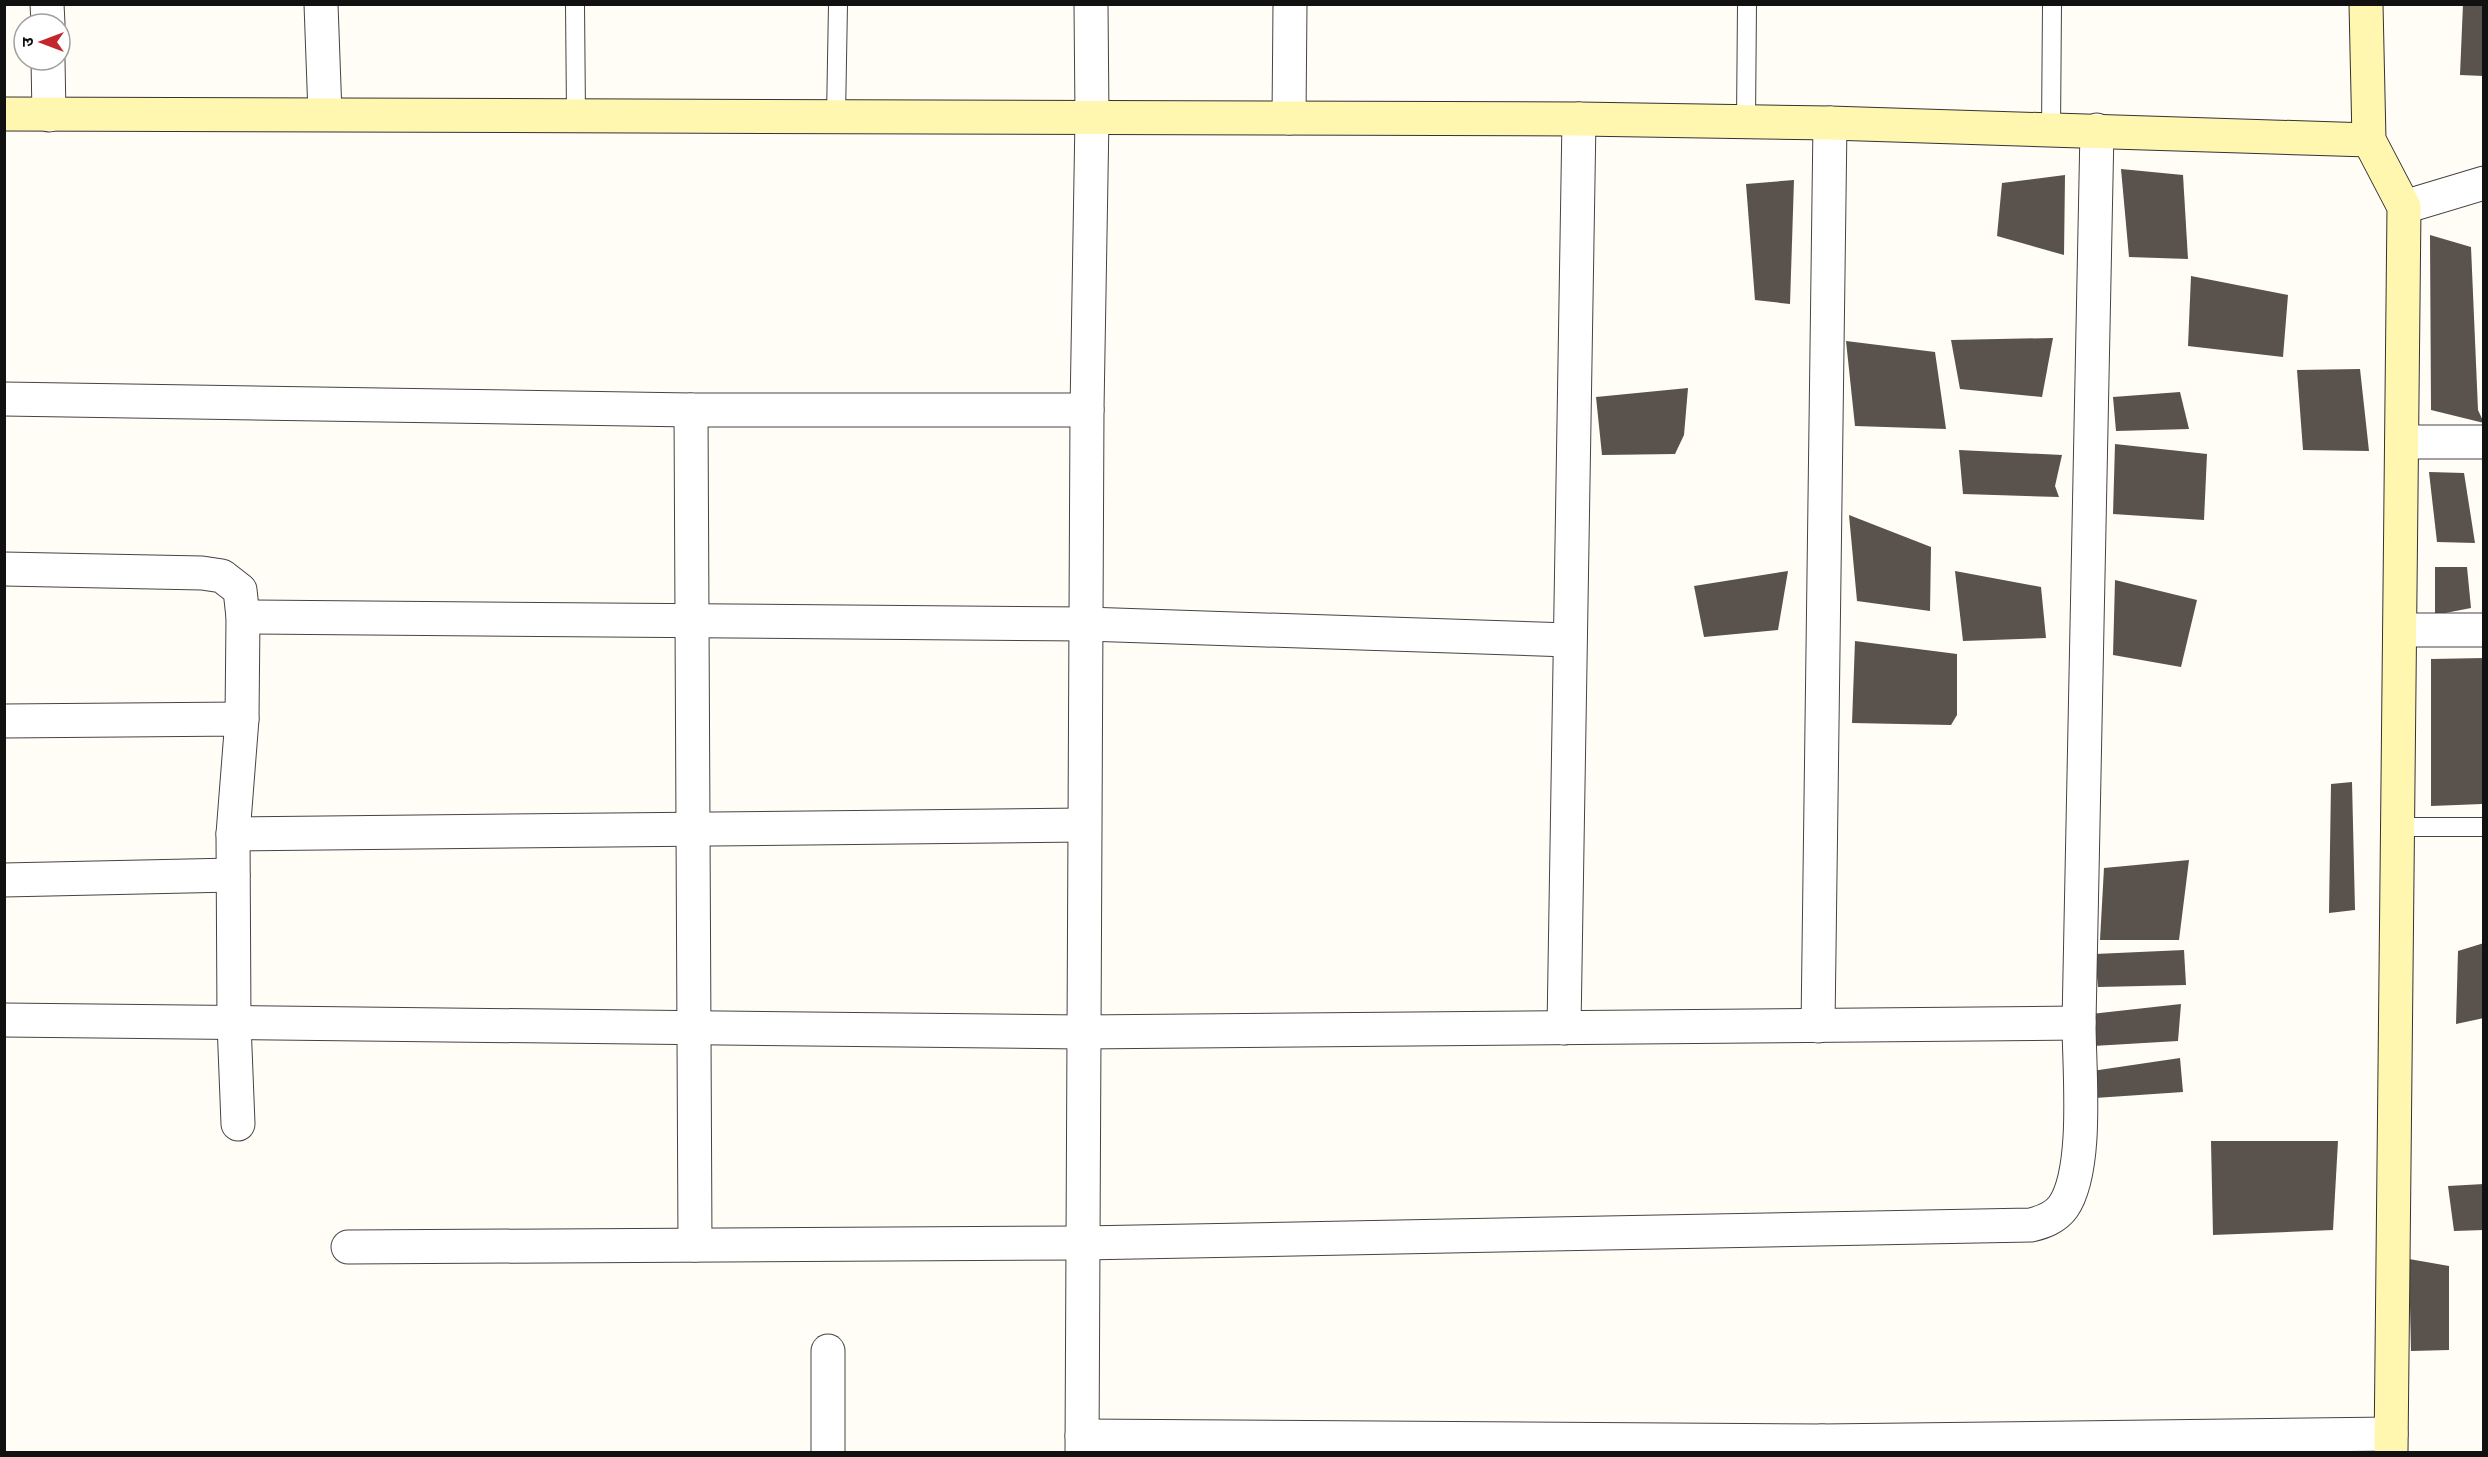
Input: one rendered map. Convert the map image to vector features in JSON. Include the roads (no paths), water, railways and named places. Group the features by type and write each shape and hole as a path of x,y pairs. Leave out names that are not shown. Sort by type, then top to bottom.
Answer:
{"street":[{"path":"321,4 325,114"},
{"path":"1091,4 1092,118 1087,410 1082,1032 1082,1444 1822,1447 2391,1443 2404,207 2369,140 2366,4"},
{"path":"1289,118 1290,4"},
{"path":"48,72 49,115"},
{"path":"4,114 1579,119 2097,130 2369,140"},
{"path":"1564,1028 1579,119"},
{"path":"1818,1026 1830,123"},
{"path":"348,1247 1082,1243 2031,1225 2048,1220 2062,1208 2074,1179 2079,1147 2079,1023 2097,130"},
{"path":"2404,207 2484,183"},
{"path":"4,399 691,410 1087,410"},
{"path":"691,410 695,1245"},
{"path":"2402,442 2484,442"},
{"path":"4,569 202,573 222,576 240,590 243,617 242,719 233,834 234,1023 238,1124"},
{"path":"243,617 1086,624 1569,640"},
{"path":"2400,630 2484,630"},
{"path":"4,721 242,719"},
{"path":"233,834 1084,825"},
{"path":"4,880 233,875"},
{"path":"4,1020 1082,1032 2079,1023"},
{"path":"828,1351 828,1452"}],"lane":[{"path":"575,4 576,115"},
{"path":"836,117 838,4"},
{"path":"1746,4 1746,121"},
{"path":"2051,129 2052,4"},
{"path":"2398,827 2484,827"}]}
